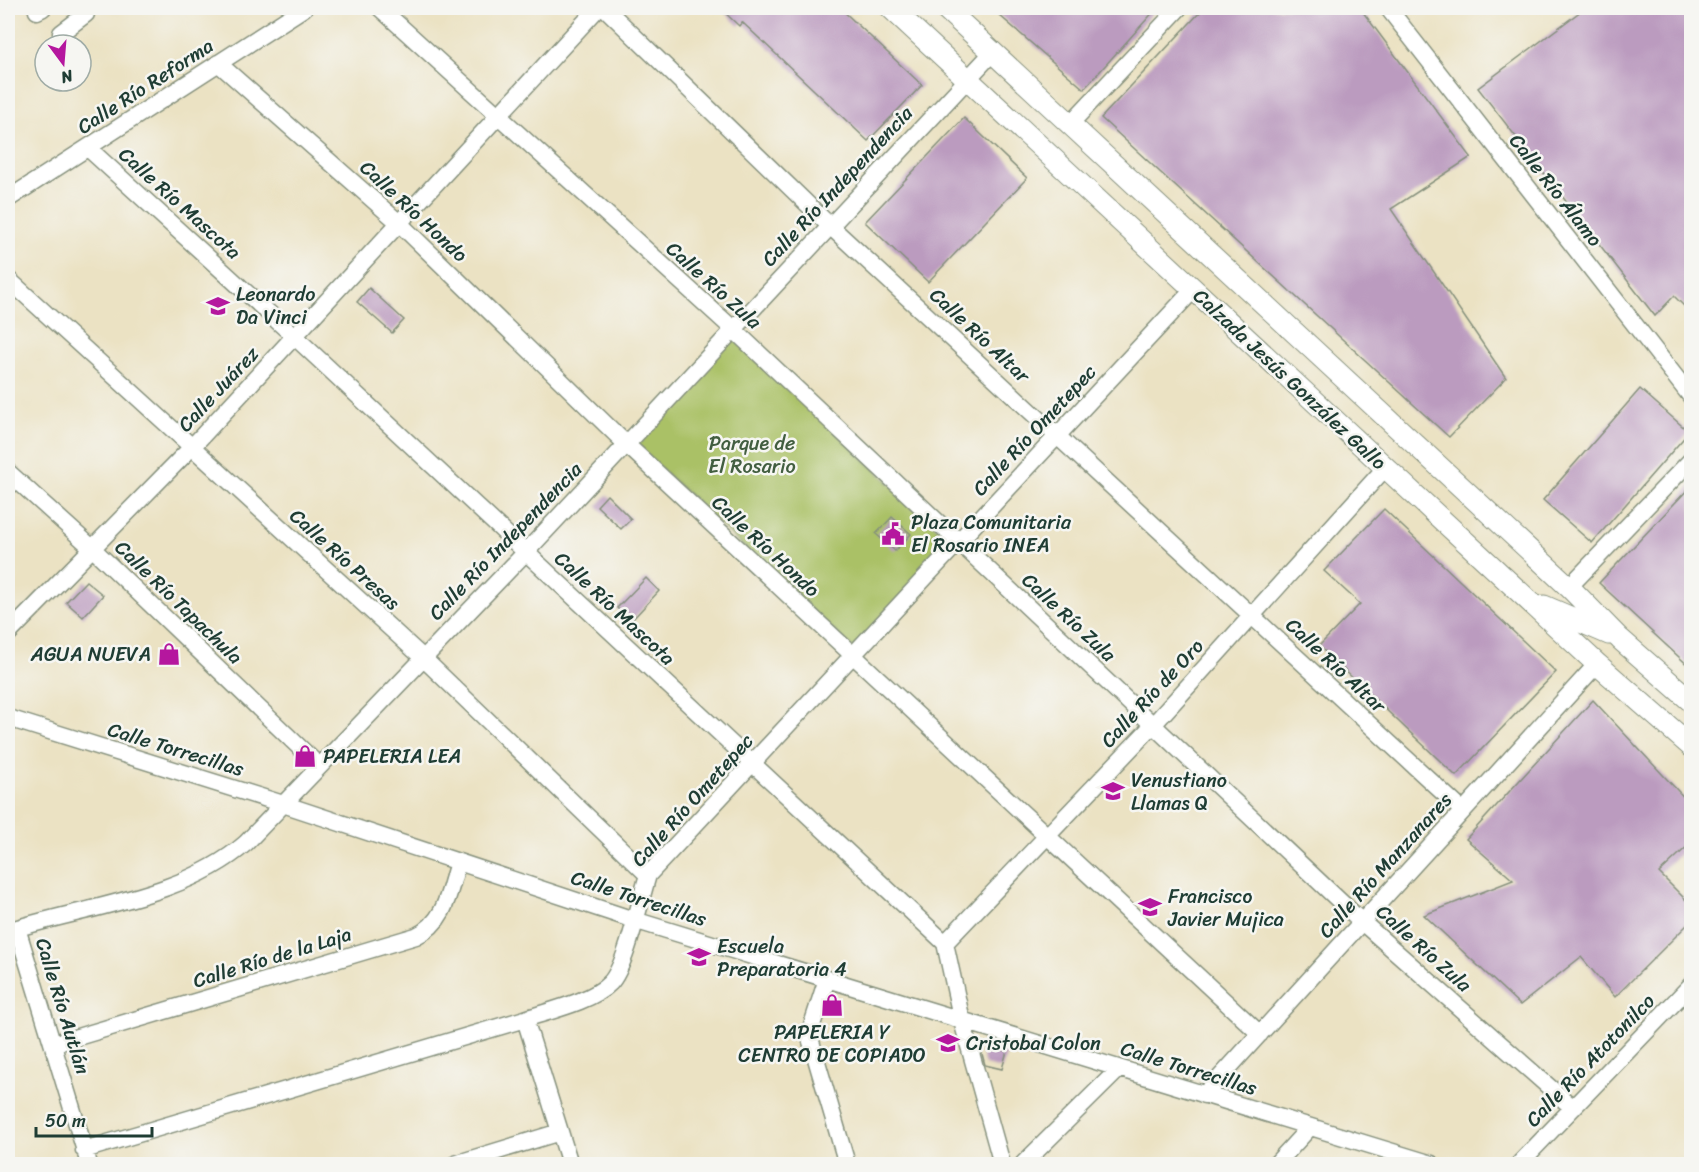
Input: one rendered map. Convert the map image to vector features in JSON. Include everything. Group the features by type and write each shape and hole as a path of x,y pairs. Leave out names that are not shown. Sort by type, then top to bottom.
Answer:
{"main road":[{"name":"Calzada Jesús González Gallo","path":"891,8 1597,664 1692,747"},
{"name":"Calzada Jesús González Gallo","path":"945,8 1569,588 1620,639 1692,702"},
{"path":"1532,602 1620,639"}],"street":[{"name":"Calle Río Reforma","path":"8,199 304,8"},
{"name":"Calle Río Zula","path":"380,8 733,329 1362,922 1573,1108"},
{"name":"Calle Juárez","path":"8,634 91,547 191,448 598,8"},
{"name":"Calle Río Altar","path":"605,8 829,225 1463,811"},
{"path":"1071,123 1179,8"},
{"name":"Calle Río Álamo","path":"1388,8 1692,398"},
{"path":"61,33 84,11"},
{"name":"Calle Río Independencia","path":"12,930 200,875 232,855 525,553 967,77 993,52"},
{"name":"Calle Río Hondo","path":"218,63 398,222 626,444 1260,1034"},
{"name":"Calle Río Mascota","path":"88,148 295,337 945,944"},
{"name":"Calle Río Presas","path":"8,279 422,657 648,875"},
{"name":"Calle Río Ometepec","path":"87,1157 525,1019 580,1000 609,984 618,970 648,875 1194,290"},
{"path":"1569,588 1692,459"},
{"name":"Calle Río de Oro","path":"945,944 1153,725 1386,467"},
{"name":"Calle Río Tapachula","path":"8,472 91,547 319,766"},
{"name":"Calle Río Manzanares","path":"1204,1095 1597,664"},
{"name":"Calle Torrecillas","path":"8,718 283,804 634,920 1432,1164"},
{"name":"Calle Río de la Laja","path":"54,1044 426,932 442,915 458,862"},
{"name":"Calle Río Autlán","path":"12,930 54,1044 87,1157"},
{"path":"945,944 962,1021 1002,1164"},
{"path":"827,979 811,1028 810,1038 847,1164"},
{"name":"Calle Río Atotonilco","path":"1519,1164 1692,984"},
{"path":"525,1019 570,1164"},
{"path":"1023,1164 1119,1069"},
{"path":"1276,1164 1310,1127"},
{"path":"455,1164 560,1132"}],"green space":[{"name":"Parque de El Rosario","path":"733,335 952,542 853,649 633,443"}],"building":[{"path":"720,8 840,8 922,85 868,141 742,22 739,26"},
{"path":"991,8 1157,8 1084,89"},
{"path":"1204,8 1360,8 1471,157 1391,209 1506,378 1449,437 1101,118"},
{"path":"1585,8 1692,8 1692,314 1674,296 1655,316 1478,88"},
{"path":"964,118 1027,178 928,282 865,222"},
{"path":"369,288 404,320 392,333 357,302"},
{"path":"1640,389 1689,432 1592,543 1543,500"},
{"path":"1692,485 1692,669 1599,583"},
{"path":"607,495 631,519 621,529 597,506"},
{"path":"1384,509 1556,672 1456,776 1319,646 1360,604 1324,571"},
{"name":"Plaza Comunitaria El Rosario INEA","path":"892,517 911,534 895,551 876,534"},
{"path":"646,578 659,591 631,621 617,608"},
{"path":"86,581 103,595 83,617 66,602"},
{"path":"1593,700 1692,806 1692,842 1659,873 1692,906 1692,920 1615,997 1581,957 1520,1005 1424,915 1513,880 1466,839"},
{"path":"983,1044 1007,1051 1002,1069 985,1065 981,1050"}],"place":[{"name":"Leonardo Da Vinci","path":"218,306"},
{"name":"Plaza Comunitaria El Rosario INEA","path":"893,534"},
{"name":"AGUA NUEVA","path":"169,654"},
{"name":"PAPELERIA LEA","path":"305,756"},
{"name":"Venustiano Llamas Q","path":"1113,791"},
{"name":"Francisco Javier Mujica","path":"1150,907"},
{"name":"Escuela Preparatoria 4","path":"699,957"},
{"name":"PAPELERIA Y CENTRO DE COPIADO","path":"832,1005"},
{"name":"Cristobal Colon","path":"948,1043"}]}
